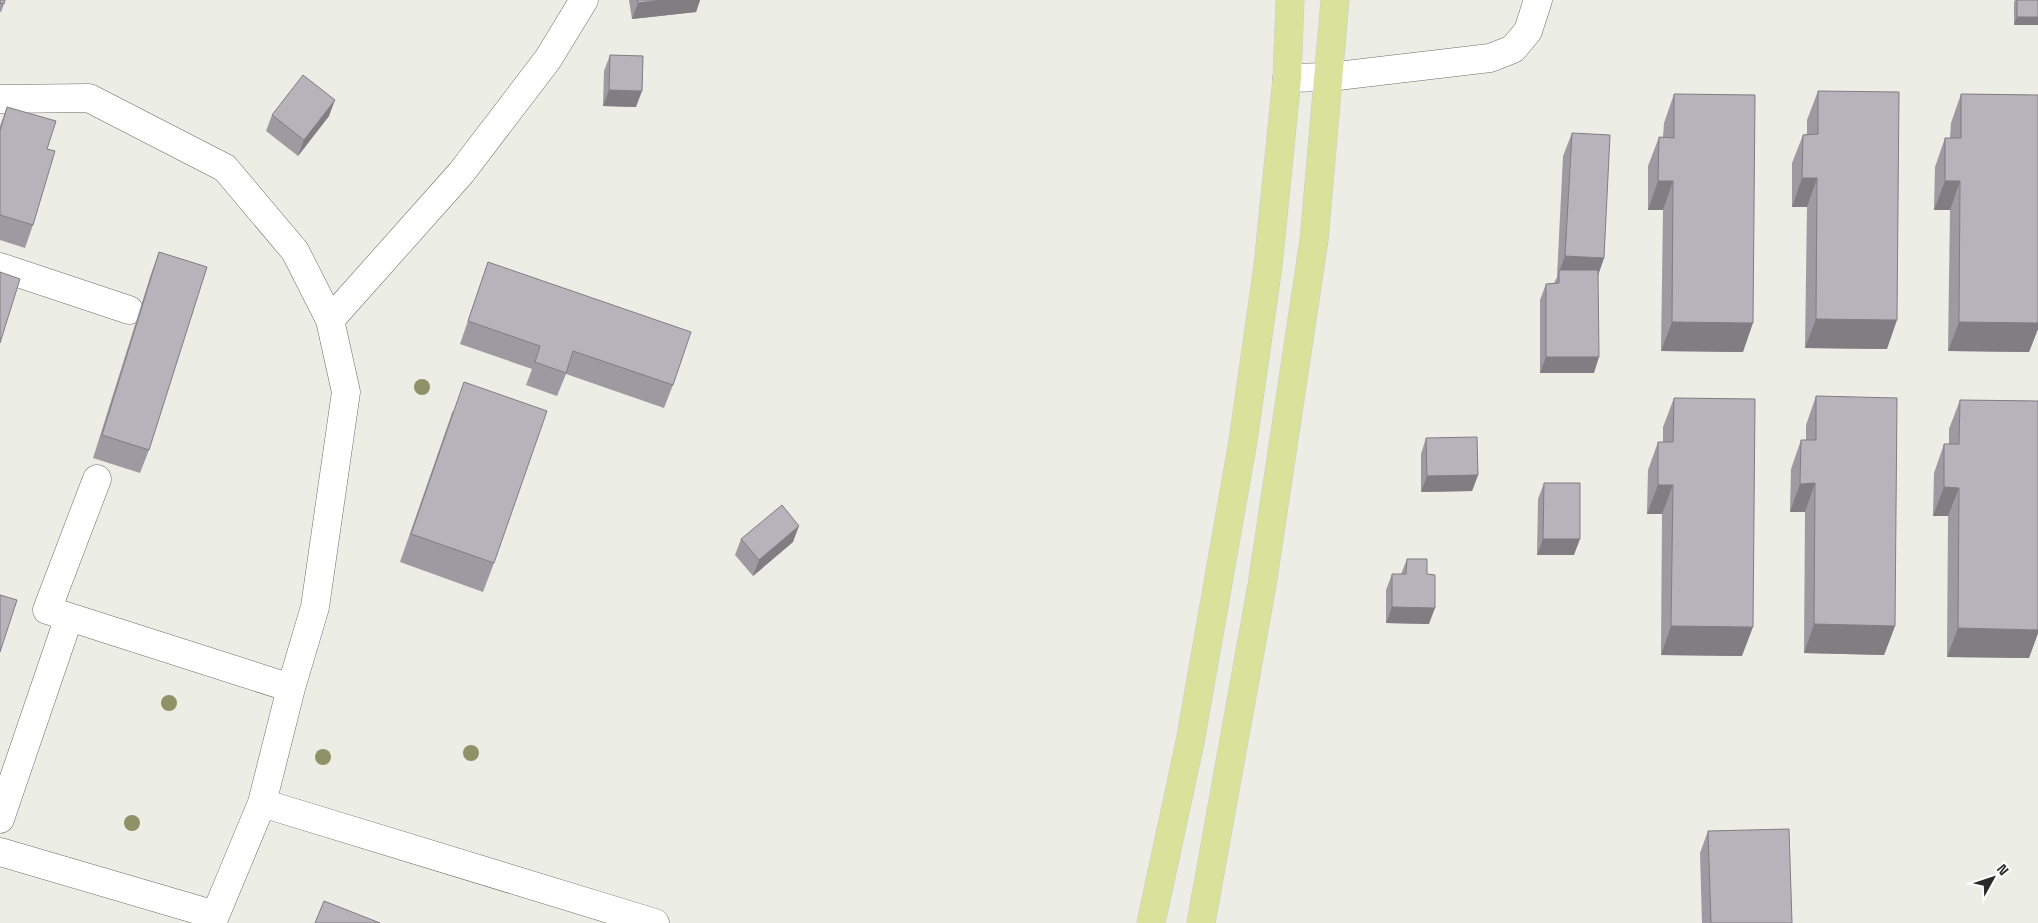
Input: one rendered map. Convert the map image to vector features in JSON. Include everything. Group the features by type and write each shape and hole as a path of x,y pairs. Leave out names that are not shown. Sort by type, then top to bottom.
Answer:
{"main road":[{"path":"1151,923 1190,742 1242,441 1268,266 1287,78 1290,0"},
{"path":"1201,923 1264,576 1314,240 1335,0"}],"street":[{"path":"330,320 460,173 548,59 584,0"},
{"path":"1287,78 1329,77 1490,58 1513,48 1528,31 1538,0"},
{"path":"0,99 89,98 225,168 295,251 330,320 346,392 315,607 291,688 262,803 213,919 0,852"},
{"path":"0,267 129,310"},
{"path":"97,479 47,610 291,688"},
{"path":"0,819 69,617"},
{"path":"262,803 655,923"}],"building":[{"path":"0,0 5,0 4,4 0,3"},
{"path":"637,0 663,0 638,3"},
{"path":"2017,0 2038,0 2038,17 2017,17"},
{"path":"610,55 643,56 642,91 609,90"},
{"path":"303,75 335,100 304,140 272,115"},
{"path":"1818,91 1899,92 1897,320 1816,319 1817,178 1802,178 1803,135 1818,134"},
{"path":"1674,94 1755,95 1753,323 1672,322 1673,181 1658,181 1659,137 1674,138"},
{"path":"1961,94 2038,95 2038,323 1959,322 1960,181 1945,181 1945,138 1961,138"},
{"path":"7,107 56,121 47,149 55,151 33,225 0,215 0,131"},
{"path":"1572,133 1610,135 1604,258 1565,256"},
{"path":"159,252 207,267 149,450 102,435"},
{"path":"488,262 691,332 673,385 573,351 566,373 535,362 540,346 468,321"},
{"path":"1559,270 1598,270 1599,357 1546,357 1546,284 1559,283"},
{"path":"0,272 20,279 0,343"},
{"path":"464,382 547,411 494,563 411,534"},
{"path":"1816,396 1897,398 1895,626 1814,624 1815,483 1800,484 1801,440 1816,440"},
{"path":"1674,398 1755,399 1753,627 1671,626 1673,485 1658,485 1658,442 1673,442"},
{"path":"1960,400 2038,401 2038,630 1958,628 1959,488 1944,487 1944,444 1959,444"},
{"path":"1477,437 1478,475 1427,476 1426,438"},
{"path":"1544,483 1580,483 1580,539 1543,539"},
{"path":"782,505 799,526 759,560 741,539"},
{"path":"1407,559 1427,559 1427,574 1435,575 1435,608 1392,607 1392,574 1406,574"},
{"path":"0,595 17,600 0,652"},
{"path":"1789,829 1792,923 1711,923 1708,831"},
{"path":"324,901 380,923 315,923"}]}
